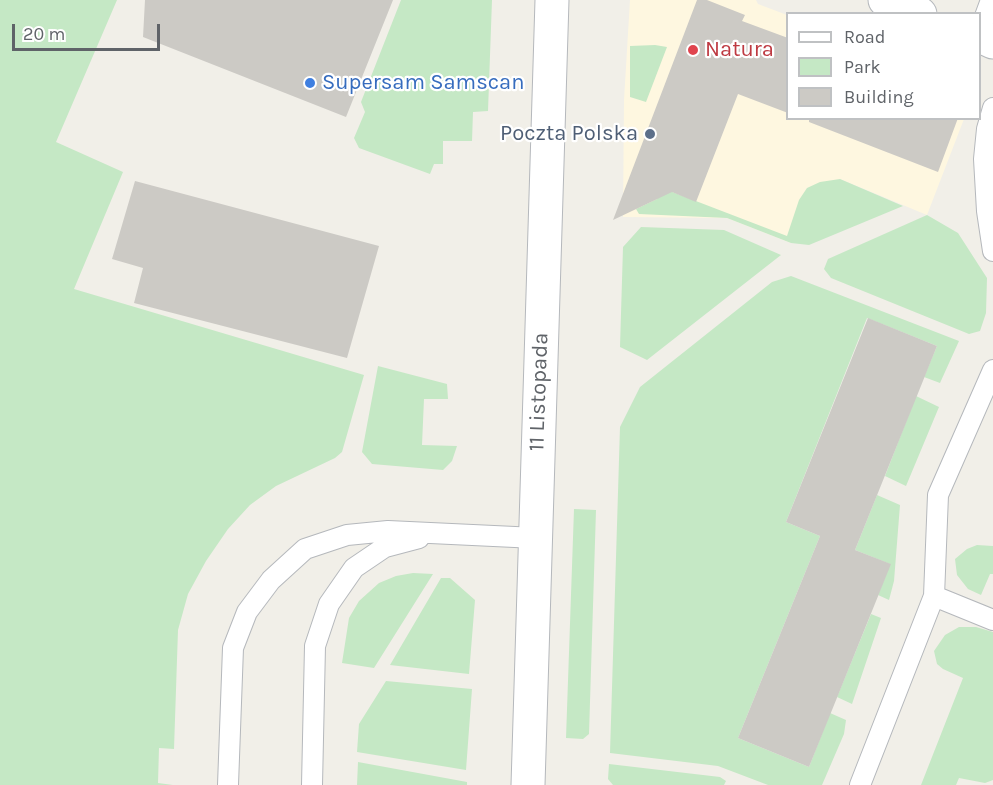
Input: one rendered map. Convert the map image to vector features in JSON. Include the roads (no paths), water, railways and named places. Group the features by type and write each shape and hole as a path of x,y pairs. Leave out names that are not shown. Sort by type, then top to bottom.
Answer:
{"street":[{"name":"11 Listopada","path":"528,785 552,0"},
{"path":"885,0 915,12"}],"lane":[{"path":"981,27 991,0"},
{"path":"993,108 987,129 984,159 987,211 993,251"},
{"path":"860,785 934,596 938,495 993,370"},
{"path":"228,785 233,648 247,612 271,580 305,549 347,535 388,531 430,535 536,538"},
{"path":"312,785 315,646 329,604 354,568 385,547 430,535"},
{"path":"934,596 993,620"}],"place":[{"name":"Natura","path":"693,50"},
{"name":"Supersam Samscan","path":"310,83"},
{"name":"Poczta Polska","path":"650,134"}]}
